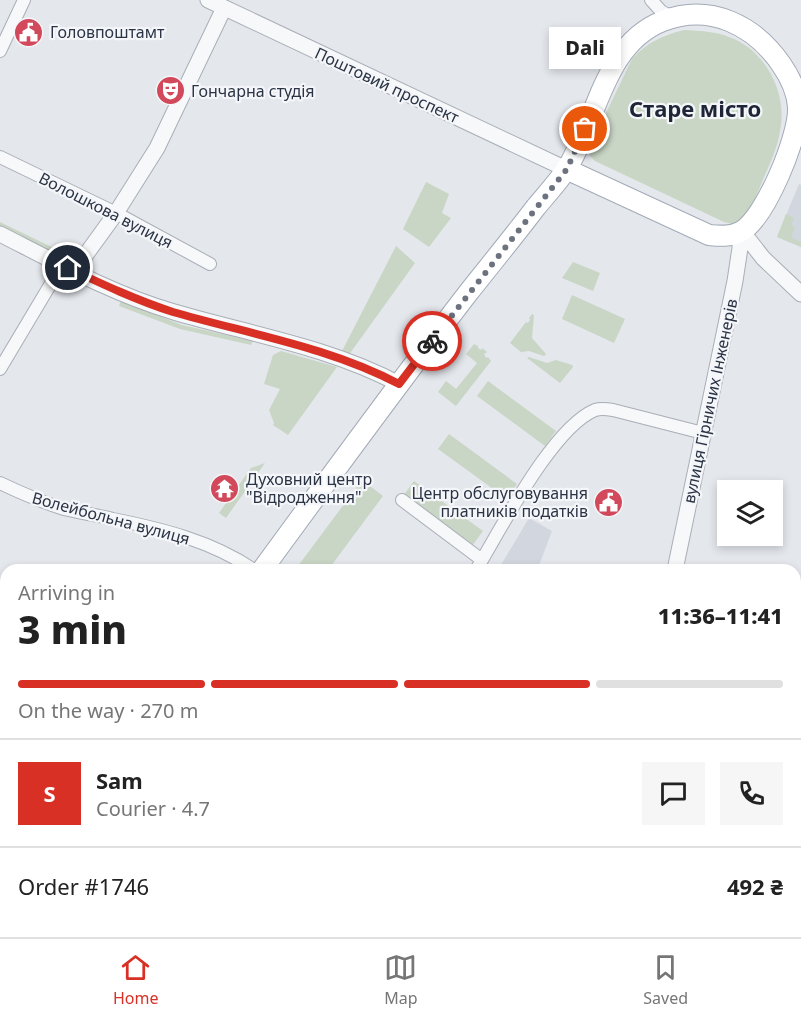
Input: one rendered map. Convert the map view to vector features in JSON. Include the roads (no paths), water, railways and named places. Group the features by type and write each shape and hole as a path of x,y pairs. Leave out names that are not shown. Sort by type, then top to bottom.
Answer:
{"main road":[{"path":"266,564 399,384 567,169 626,46 647,29 673,18 699,15 725,19 757,36 795,76 798,132 766,201 750,224 741,231 725,236 709,235 567,169"}],"street":[{"path":"0,51 24,0"},
{"name":"Поштовий проспект","path":"208,0 226,4 567,169"},
{"path":"651,0 661,11 673,18"},
{"path":"0,369 68,268 116,213 158,148 226,4"},
{"name":"Волошкова вулиця","path":"0,157 116,213 210,264"},
{"path":"741,231 763,258 801,294"},
{"name":"вулиця Гірничих Інженерів","path":"676,564 735,281 741,231"},
{"path":"0,234 102,285 153,305 349,362 399,384"},
{"path":"480,564 510,512 561,438 587,415 598,409 613,410 703,433"},
{"name":"Волейбольна вулиця","path":"0,483 36,500 66,510 138,524 186,537 221,550 244,564"},
{"path":"402,500 478,564"}],"place":[{"name":"Головпоштамт","path":"29,32"},
{"name":"Гончарна студія","path":"170,91"},
{"name":"Dali","path":"585,129"},
{"name":"Духовний центр \"Відродження\"","path":"225,488"},
{"name":"Центр обслуговування платників податків","path":"609,502"}],"district":[{"name":"Старе місто","path":"695,109"}]}
